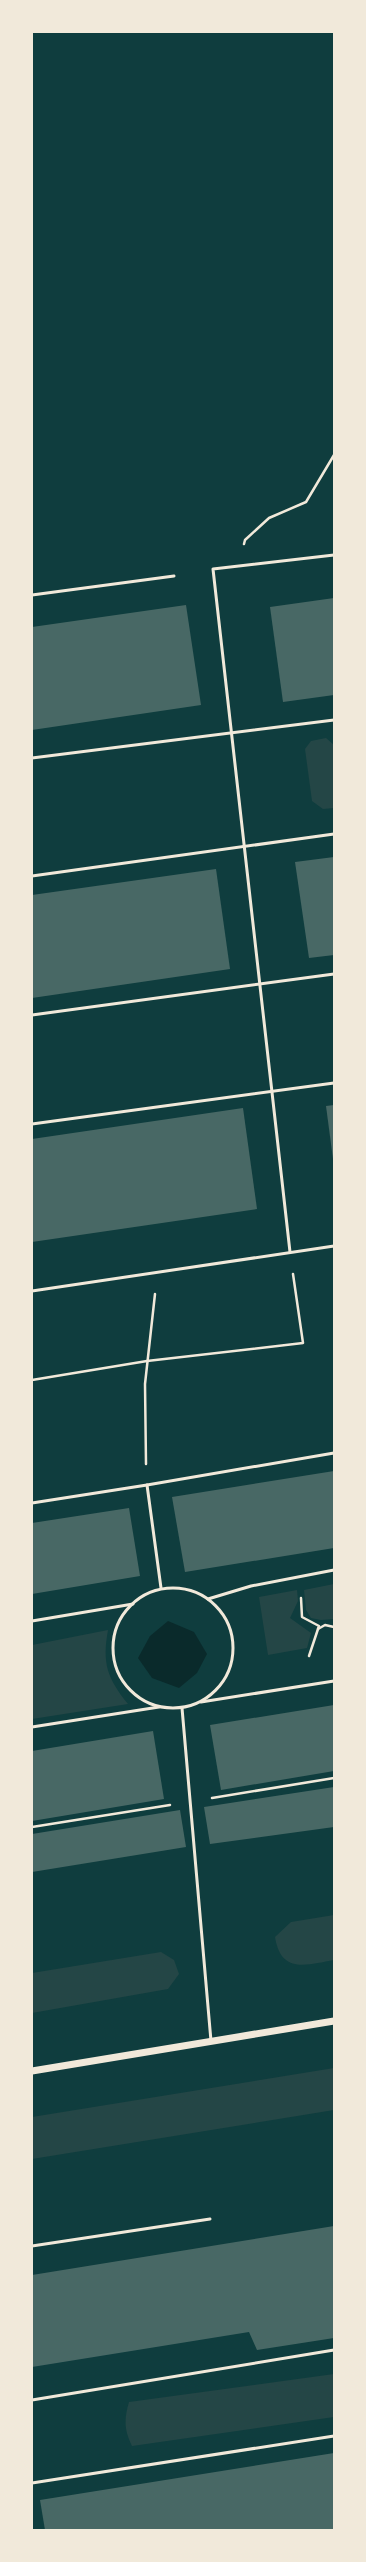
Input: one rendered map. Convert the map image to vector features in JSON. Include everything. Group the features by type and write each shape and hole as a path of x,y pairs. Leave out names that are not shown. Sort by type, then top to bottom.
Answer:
{"street":[{"path":"32,2071 334,2021"}],"lane":[{"path":"290,1252 213,569 334,555"},
{"path":"32,595 174,576"},
{"path":"32,758 334,720"},
{"path":"32,876 244,848 334,834"},
{"path":"32,1015 334,974"},
{"path":"32,1124 334,1083"},
{"path":"32,1291 334,1246"},
{"path":"32,1503 334,1453"},
{"path":"147,1485 161,1588"},
{"path":"208,1599 252,1586 334,1570"},
{"path":"161,1707 142,1699 126,1686 116,1668 113,1648 116,1627 126,1610 142,1596 161,1588 180,1588 200,1593 215,1604 227,1619 233,1638 233,1657 228,1675 216,1691 200,1702"},
{"path":"32,1621 133,1604"},
{"path":"32,1727 161,1707 182,1708 200,1702 334,1681"},
{"path":"182,1708 211,2041"},
{"path":"32,2246 210,2219"},
{"path":"32,2400 334,2350"},
{"path":"32,2483 334,2436"}],"path":[{"path":"240,566 245,540 269,518 306,502 334,454"},
{"path":"32,1380 148,1361 303,1343 290,1252"},
{"path":"147,1485 144,1432 148,1361 158,1272"},
{"path":"299,1576 302,1617 319,1626 309,1656"},
{"path":"318,1629 325,1625 334,1627"},
{"path":"32,1827 334,1778"}],"shaded area":[{"path":"326,738 334,745 334,808 323,809 312,801 305,749 311,741"},
{"path":"334,1584 334,1619 321,1620 311,1618 306,1610 304,1590"},
{"path":"297,1590 298,1601 290,1618 311,1633 307,1648 268,1655 259,1597"},
{"path":"168,1621 194,1632 207,1654 197,1673 179,1688 152,1678 138,1658 150,1636"},
{"path":"108,1630 106,1642 106,1661 108,1670 115,1686 128,1704 32,1719 32,1645"},
{"path":"334,1915 334,1960 305,1965 289,1962 283,1957 278,1949 275,1937 291,1922"},
{"path":"161,1952 174,1960 179,1974 168,1989 32,2013 32,1973"},
{"path":"334,2068 334,2110 32,2159 32,2117"},
{"path":"334,2374 334,2417 132,2446 127,2435 126,2414 129,2402"}],"building":[{"path":"334,598 334,695 283,702 270,607"},
{"path":"186,605 201,705 32,730 32,627"},
{"path":"334,857 334,955 309,958 295,862"},
{"path":"216,869 230,969 32,998 32,895"},
{"path":"334,1105 334,1159 333,1159 326,1106"},
{"path":"243,1108 257,1209 32,1242 32,1139"},
{"path":"334,1471 334,1548 185,1572 172,1497"},
{"path":"129,1508 140,1576 32,1594 32,1523"},
{"path":"334,1705 334,1771 221,1790 210,1725"},
{"path":"153,1731 164,1799 32,1821 32,1751"},
{"path":"334,1787 334,1827 210,1844 204,1807"},
{"path":"180,1810 186,1847 32,1872 32,1834"},
{"path":"334,2226 334,2338 257,2350 249,2332 32,2367 32,2275"},
{"path":"334,2453 334,2530 45,2530 40,2500"}]}
